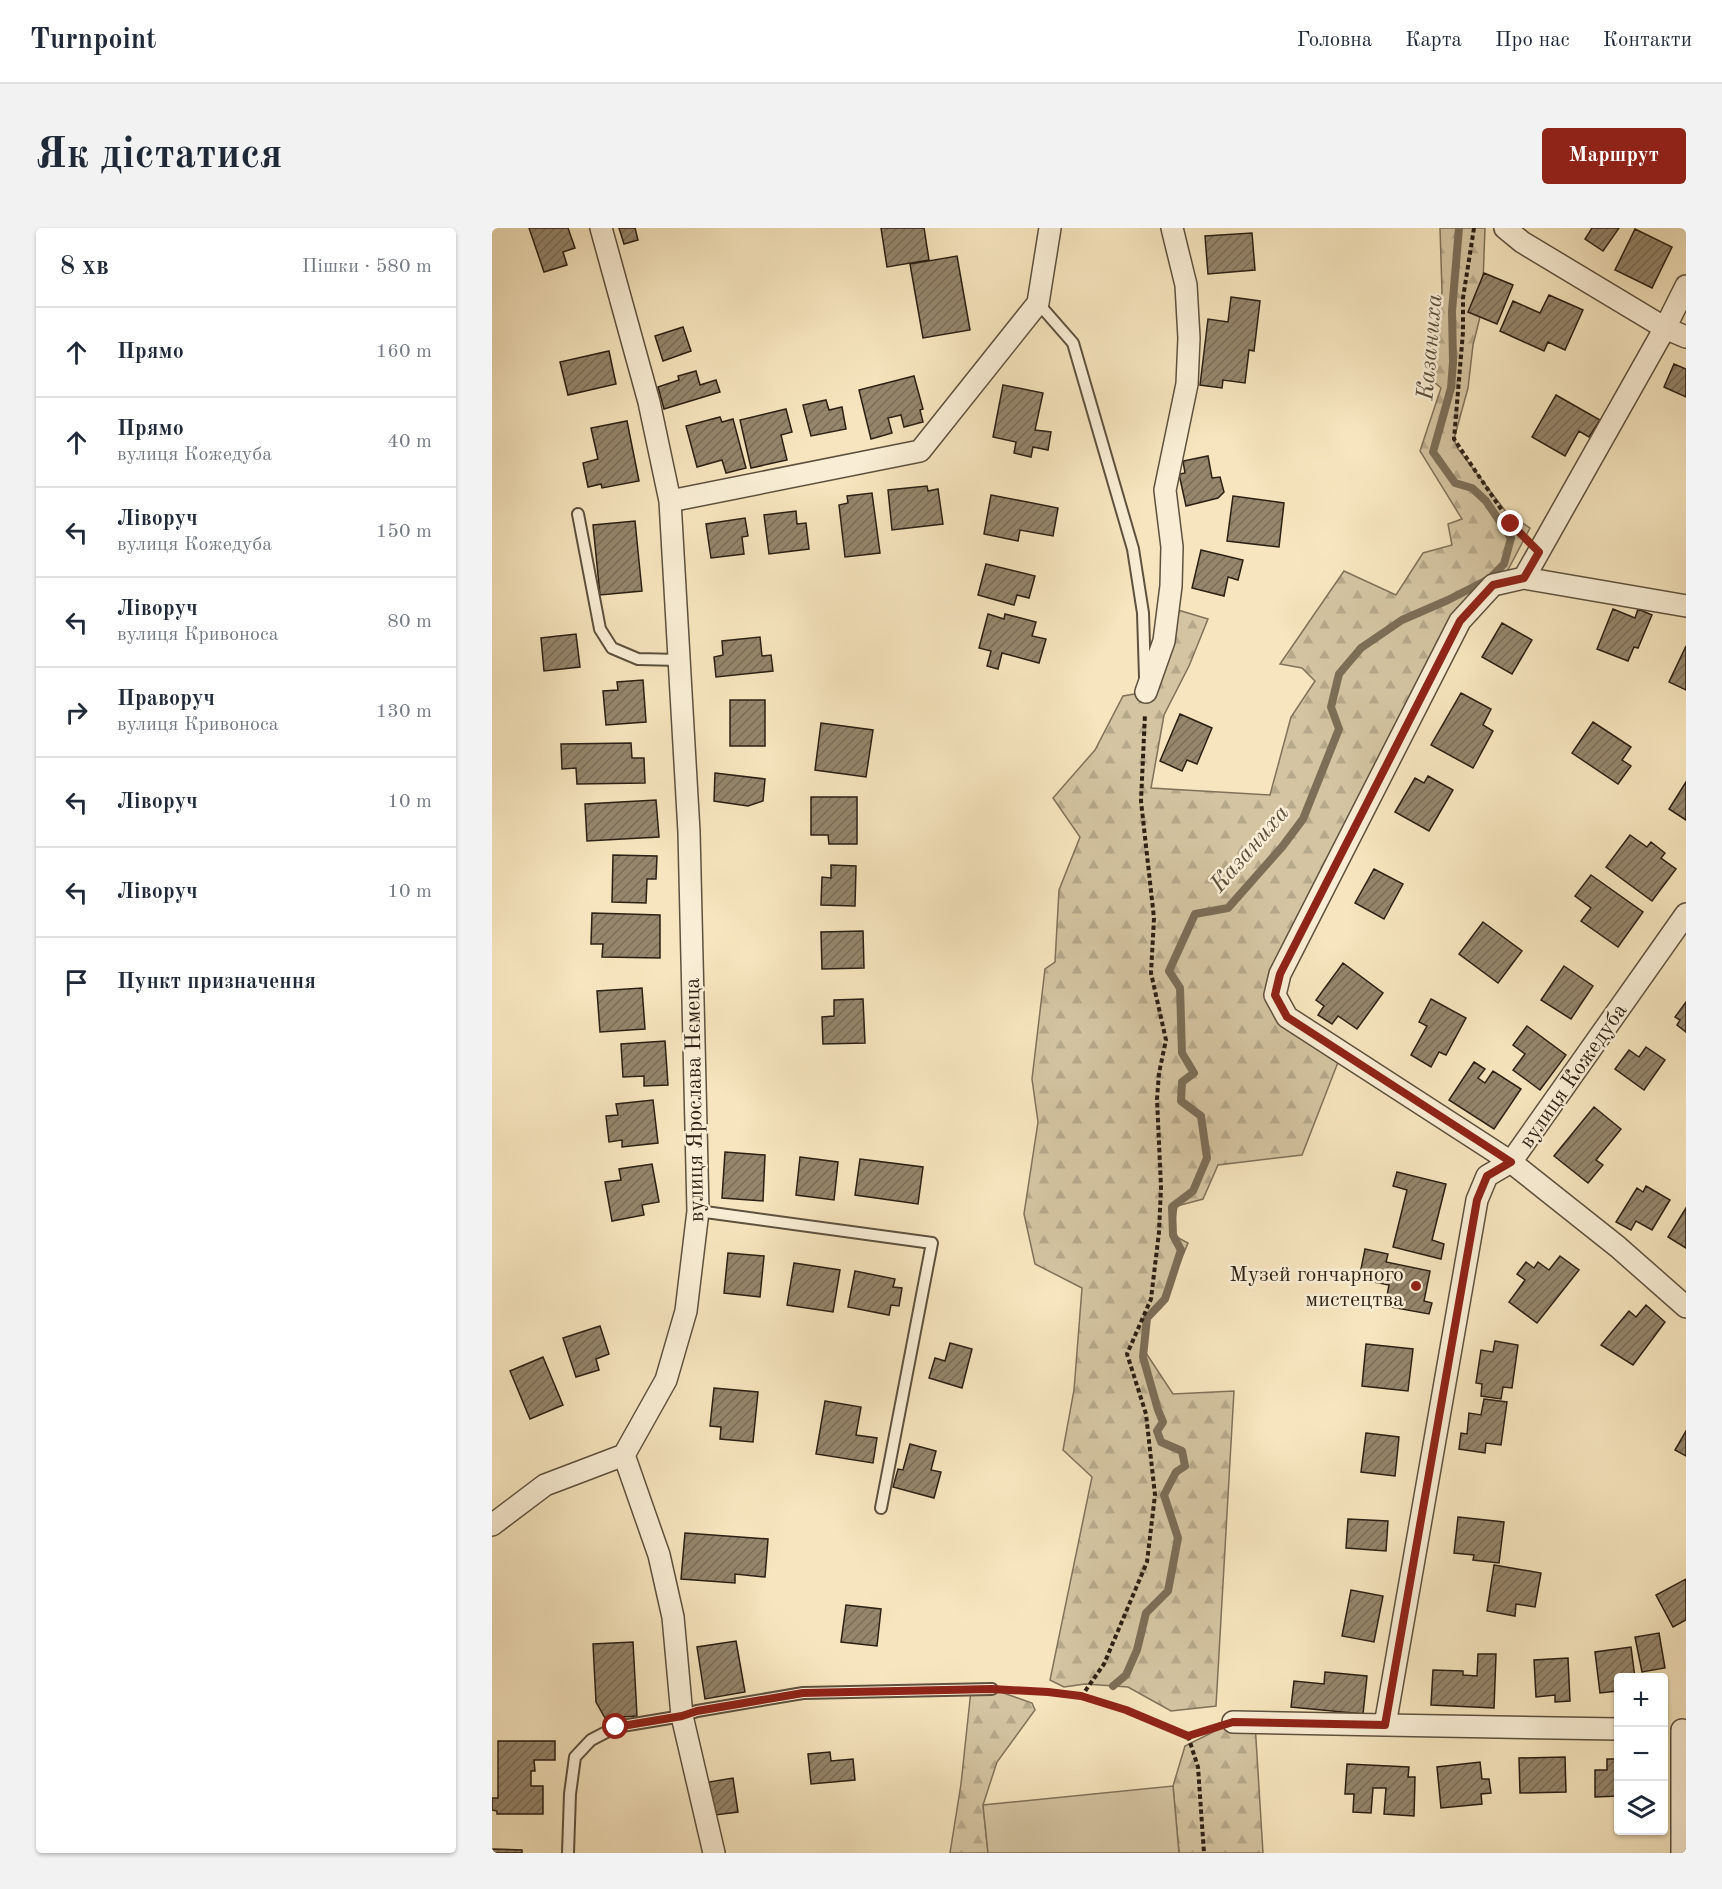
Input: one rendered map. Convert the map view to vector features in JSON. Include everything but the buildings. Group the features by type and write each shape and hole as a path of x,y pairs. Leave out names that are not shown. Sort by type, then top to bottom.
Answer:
{"street":[{"name":"вулиця Ярослава Нємеца","path":"601,228 649,402 670,501 688,832 698,1211 686,1311 666,1380 624,1455"},
{"path":"670,501 920,451 1038,303 1050,228"},
{"path":"1146,692 1164,641 1171,586 1172,547 1165,490 1187,384 1189,338 1186,285 1172,228"},
{"path":"1505,228 1522,242 1665,328 1686,337"},
{"path":"1524,578 1665,328 1686,286"},
{"path":"1686,606 1524,578 1493,585 1460,621 1280,974 1275,995 1287,1017 1511,1162 1618,1246 1686,1307"},
{"name":"вулиця Кожедуба","path":"1385,1725 1477,1200 1487,1176 1511,1162 1686,914"},
{"path":"492,1526 545,1485 624,1455 659,1555 674,1617 682,1716 714,1853"},
{"path":"1233,1722 1614,1729"},
{"path":"1677,1730 1682,1853"}],"lane":[{"path":"1038,303 1073,343 1133,549 1143,613 1146,692"},
{"path":"578,514 600,629 612,648 638,659 679,660"},
{"path":"698,1211 932,1243 881,1508"},
{"path":"568,1853 570,1794 575,1757 591,1740 616,1727 803,1693 992,1689"}],"path":[{"path":"1474,228 1463,298 1463,332 1454,439 1511,524 1539,552"},
{"path":"1081,1696 1104,1664 1147,1562 1155,1495 1146,1414 1126,1354 1151,1299 1159,1233 1157,1099 1159,1073 1166,1040 1151,973 1154,918 1141,801 1146,692"},
{"path":"992,1689 1081,1696 1126,1710 1188,1736 1233,1722"},
{"path":"1188,1736 1198,1767 1204,1853"}],"green space":[{"path":"1440,228 1485,228 1482,309 1473,345 1468,388 1454,439 1458,449 1507,513 1530,528 1501,583 1460,621 1275,995 1342,1052 1302,1155 1218,1165 1203,1199 1177,1206 1173,1235 1188,1243 1161,1308 1147,1318 1146,1353 1173,1394 1234,1391 1216,1706 1171,1711 1128,1687 1085,1684 1064,1687 1050,1680 1092,1477 1063,1450 1074,1390 1082,1288 1035,1264 1024,1214 1038,1122 1032,1079 1045,969 1055,962 1059,890 1080,837 1053,798 1095,750 1123,696 1146,692 1168,607 1208,619 1189,666 1164,715 1151,788 1270,795 1291,717 1315,681 1302,668 1280,664 1344,571 1396,595 1423,553 1452,545 1448,524 1462,519 1420,451 1441,388 1427,376 1442,292"},
{"path":"992,1689 1032,1703 1035,1710 997,1762 983,1805 988,1853 950,1853 961,1784 971,1690"},
{"path":"1233,1722 1255,1723 1263,1853 1179,1853 1173,1786 1185,1746"},
{"path":"1173,1786 1179,1853 988,1853 983,1805"}],"waterway":[{"name":"Казаниха","path":"1113,1686 1126,1675 1137,1650 1146,1613 1168,1591 1178,1538 1164,1495 1176,1472 1185,1466 1182,1451 1161,1442 1157,1431 1163,1422 1143,1357 1147,1318 1165,1299 1181,1250 1173,1235 1172,1207 1193,1191 1207,1158 1201,1116 1181,1101 1182,1082 1194,1073 1182,1053 1180,988 1169,971 1195,914 1228,908 1282,847 1303,819 1339,729 1331,707 1339,674 1361,648 1402,620 1489,579 1504,564 1511,538 1486,501 1472,488 1455,483 1433,452 1451,388 1452,311 1459,228"}],"place":[{"name":"Музей гончарного мистецтва","path":"1416,1286"}],"route":[{"path":"616,1727 803,1693 992,1689 1081,1696 1126,1710 1188,1736 1233,1722 1385,1725 1477,1200 1487,1176 1511,1162 1287,1017 1275,995 1280,974 1460,621 1493,585 1524,578 1539,552 1511,524"}]}
